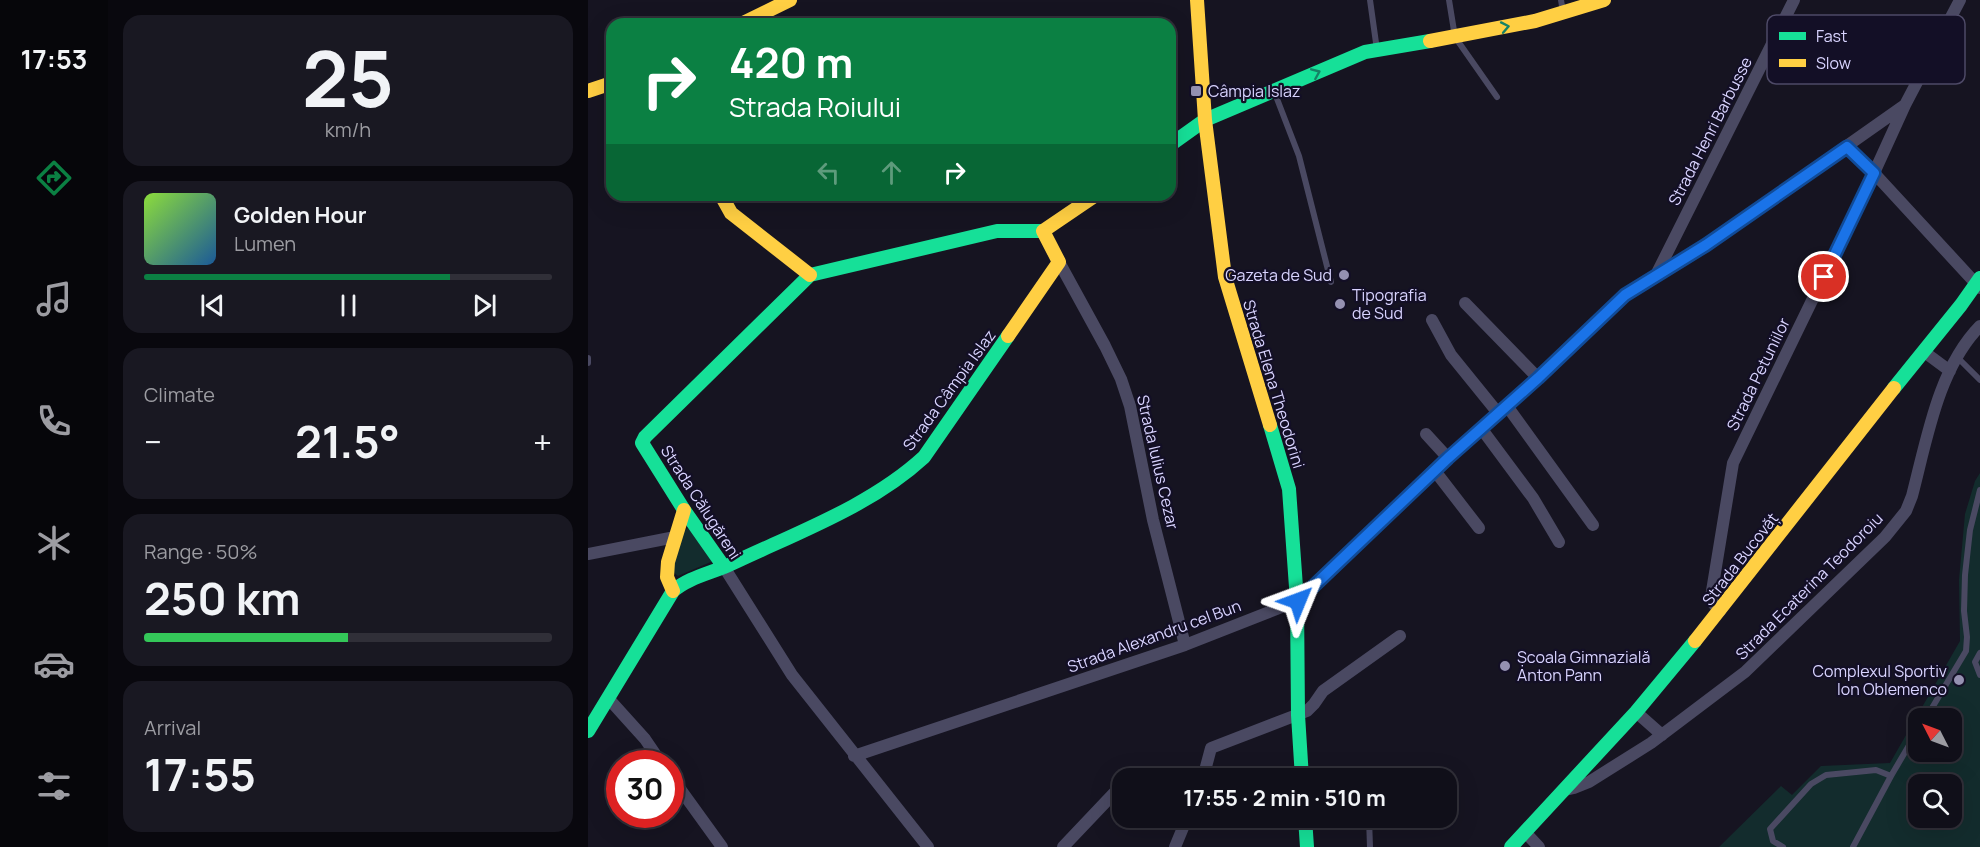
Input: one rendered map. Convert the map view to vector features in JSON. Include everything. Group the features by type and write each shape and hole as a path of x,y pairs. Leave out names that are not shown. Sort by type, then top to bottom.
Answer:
{"street":[{"path":"753,18 790,0"},
{"name":"Strada Elena Theodorini","path":"1197,0 1205,120 1225,277 1288,489 1298,601 1298,715 1302,768"},
{"path":"1176,141 1205,120 1365,52 1535,21 1562,6 1604,0"},
{"name":"Strada Henri Barbusse","path":"1786,15 1794,0"},
{"name":"Strada Petuniilor","path":"1952,15 1960,0"},
{"name":"Strada Henri Barbusse","path":"1655,276 1767,54"},
{"name":"Strada Petuniilor","path":"1720,611 1712,602 1711,597 1733,463 1916,84"},
{"path":"588,91 606,85"},
{"name":"Strada Alexandru cel Bun","path":"854,756 1185,645 1298,601 1448,458 1538,378 1625,295 1706,245 1905,105"},
{"path":"1847,147 1979,284"},
{"path":"724,201 731,213 810,275 997,231 1043,231 1087,201"},
{"path":"1043,231 1059,262"},
{"name":"Strada Câmpia Islaz","path":"673,591 681,584 724,567 843,511 885,488 924,458 1059,262"},
{"name":"Strada Iulius Cezar","path":"1059,262 1105,346 1121,379 1130,406 1153,520 1185,645"},
{"name":"Strada Călugăreni","path":"810,275 645,437 642,443 792,675 928,847"},
{"name":"Strada Bucovăț","path":"1511,847 1636,712 1720,611 1923,351 1979,284"},
{"path":"1465,303 1538,378"},
{"path":"1432,320 1451,355 1502,409 1593,525"},
{"name":"Strada Ecaterina Teodoroiu","path":"1565,790 1589,782 1662,735 1745,672 1886,537 1906,511 1912,496 1940,390 1980,326"},
{"path":"1923,351 1950,371"},
{"path":"1481,428 1533,498 1559,542"},
{"path":"1426,434 1448,458"},
{"path":"1435,471 1479,528"},
{"path":"588,731 673,591 667,571 684,510"},
{"path":"588,554 675,537"},
{"path":"1206,768 1211,748 1298,715 1310,708 1327,688 1400,636"},
{"path":"608,698 652,750"},
{"path":"1636,712 1662,735"},
{"path":"684,794 722,847"},
{"path":"1063,847 1112,795"},
{"path":"1175,847 1183,828"},
{"path":"1306,828 1307,847"},
{"path":"1525,832 1539,847"}],"lane":[{"path":"1371,0 1377,50"},
{"path":"1449,0 1455,37 1497,97"},
{"path":"1274,91 1299,156 1331,282"},
{"path":"588,358 588,363"},
{"path":"1958,358 1980,380"},
{"path":"1932,708 1966,651 1965,575 1970,530 1980,490"},
{"path":"1980,653 1975,662 1980,675"},
{"path":"1853,847 1908,747"},
{"path":"1784,847 1773,841 1770,829 1811,784 1826,774 1876,770 1891,776"},
{"path":"1369,828 1370,847"}],"green space":[{"name":"Complexul Sportiv Ion Oblemenco","path":"1980,473 1980,847 1719,847 1781,786 1792,795 1821,766 1890,763 1908,732 1908,762 1962,762 1962,708 1922,708 1960,641 1959,580 1965,514 1975,481"},
{"path":"688,528 713,561 678,576 672,571 684,531"}],"traffic: fast":[{"path":"1176,141 1205,120 1365,52 1430,41"},
{"path":"724,567 684,510 642,443 645,437 810,275 997,231 1043,231"},
{"path":"1894,388 1980,278"},
{"path":"588,731 673,591 693,579 832,517 881,490 903,474 924,457 1008,336"},
{"path":"1270,425 1289,489 1297,601 1298,715 1301,768"},
{"path":"1511,847 1636,712 1695,641"},
{"path":"1306,828 1307,847"}],"traffic: slow":[{"path":"753,18 790,0"},
{"path":"1197,0 1205,120 1225,277 1270,425"},
{"path":"1430,41 1535,21 1604,0"},
{"path":"588,91 606,85"},
{"path":"724,201 731,213 810,275"},
{"path":"1008,336 1059,262 1043,231 1087,201"},
{"path":"1695,641 1894,388"},
{"path":"673,591 667,577 668,562 684,510"}],"place":[{"name":"Câmpia Islaz","path":"1196,91"},
{"name":"Gazeta de Sud","path":"1344,275"},
{"name":"Tipografia de Sud","path":"1340,304"},
{"name":"Școala Gimnazială Anton Pann","path":"1505,666"},
{"name":"Complexul Sportiv Ion Oblemenco","path":"1959,680"}],"route":[{"path":"1298,601 1448,458 1538,378 1625,295 1706,245 1847,147 1874,173 1824,277"}]}
